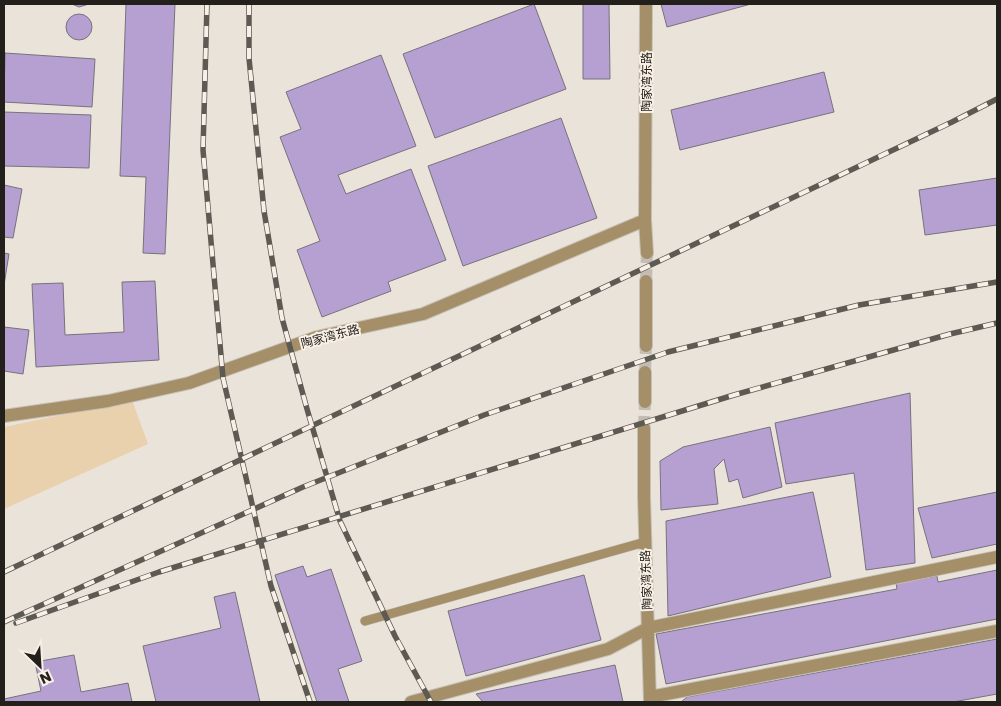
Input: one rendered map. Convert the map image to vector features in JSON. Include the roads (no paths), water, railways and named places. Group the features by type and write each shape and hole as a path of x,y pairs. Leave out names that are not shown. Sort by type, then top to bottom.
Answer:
{"street":[{"name":"陶家湾东路","path":"646,4 645,220 647,253"},
{"name":"陶家湾东路","path":"4,416 108,402 189,383 317,337 423,314 645,220"},
{"path":"646,281 646,346"},
{"path":"645,372 645,402"},
{"name":"陶家湾东路","path":"644,428 644,497 650,700"},
{"path":"411,702 608,649 648,628 997,557"},
{"path":"650,700 997,631"}],"lane":[{"path":"366,621 645,542"}],"tunnel":[{"path":"646,281 647,253"},
{"path":"645,372 646,346"},
{"path":"644,428 645,402"}],"railway":[{"path":"207,4 203,150 223,378 271,586 310,702"},
{"path":"249,4 249,58 264,211 282,318 340,521 395,636 431,702"},
{"path":"4,572 997,99"},
{"path":"4,622 303,487 484,415 668,352 859,305 997,282"},
{"path":"16,623 159,572 734,395 950,334 997,323"}]}
